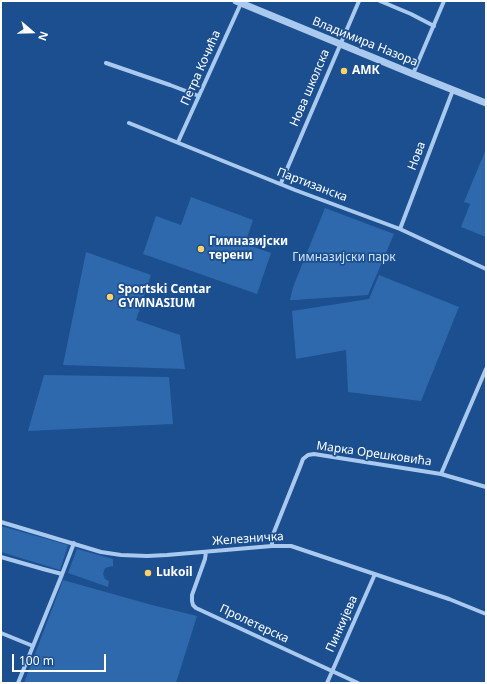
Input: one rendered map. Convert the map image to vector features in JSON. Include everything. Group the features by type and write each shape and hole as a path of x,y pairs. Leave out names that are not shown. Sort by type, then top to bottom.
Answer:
{"street":[{"name":"Нова школска","path":"280,183 359,1"},
{"path":"380,1 411,14 434,26"},
{"path":"413,74 444,1"},
{"name":"Владимира Назора","path":"239,2 486,103"},
{"name":"Петра Кочића","path":"178,142 239,2"},
{"path":"106,63 199,96"},
{"name":"Нова","path":"400,230 453,90"},
{"name":"Партизанска","path":"129,123 400,230 486,270"},
{"path":"441,474 486,369"},
{"name":"Марка Орешковића","path":"272,546 272,537 303,459 308,455 314,454 441,474 486,487"},
{"name":"Железничка","path":"1,522 101,552 130,556 160,556 272,546 297,547 449,599 486,614"},
{"path":"18,683 74,543"},
{"name":"Пролетерска","path":"206,552 205,559 192,595 193,605 196,608 358,683"},
{"path":"1,557 62,574"},
{"name":"Пинкијева","path":"327,683 375,574"},
{"path":"1,633 33,646"}],"green space":[{"path":"486,149 486,237 461,227 470,204 464,202"},
{"name":"Гимназијски терени","path":"191,197 253,220 245,244 271,253 257,294 143,254 156,216 181,225"},
{"name":"Гимназијски парк","path":"325,208 394,234 368,295 290,300 293,287"},
{"name":"Sportski Centar GYMNASIUM","path":"86,252 151,275 136,320 180,335 185,369 63,365"},
{"path":"379,275 459,307 421,401 348,392 346,350 296,359 292,311 369,299"},
{"path":"44,375 169,377 173,424 28,431"},
{"path":"1,526 68,545 60,570 1,552"},
{"path":"77,549 113,559 113,566 105,568 103,574 105,579 109,581 108,587 68,573"},
{"path":"63,580 197,616 176,683 24,683"}],"place":[{"name":"АМК","path":"344,71"},
{"name":"Гимназијски терени","path":"201,249"},
{"name":"Sportski Centar GYMNASIUM","path":"110,297"},
{"name":"Lukoil","path":"148,573"}]}
